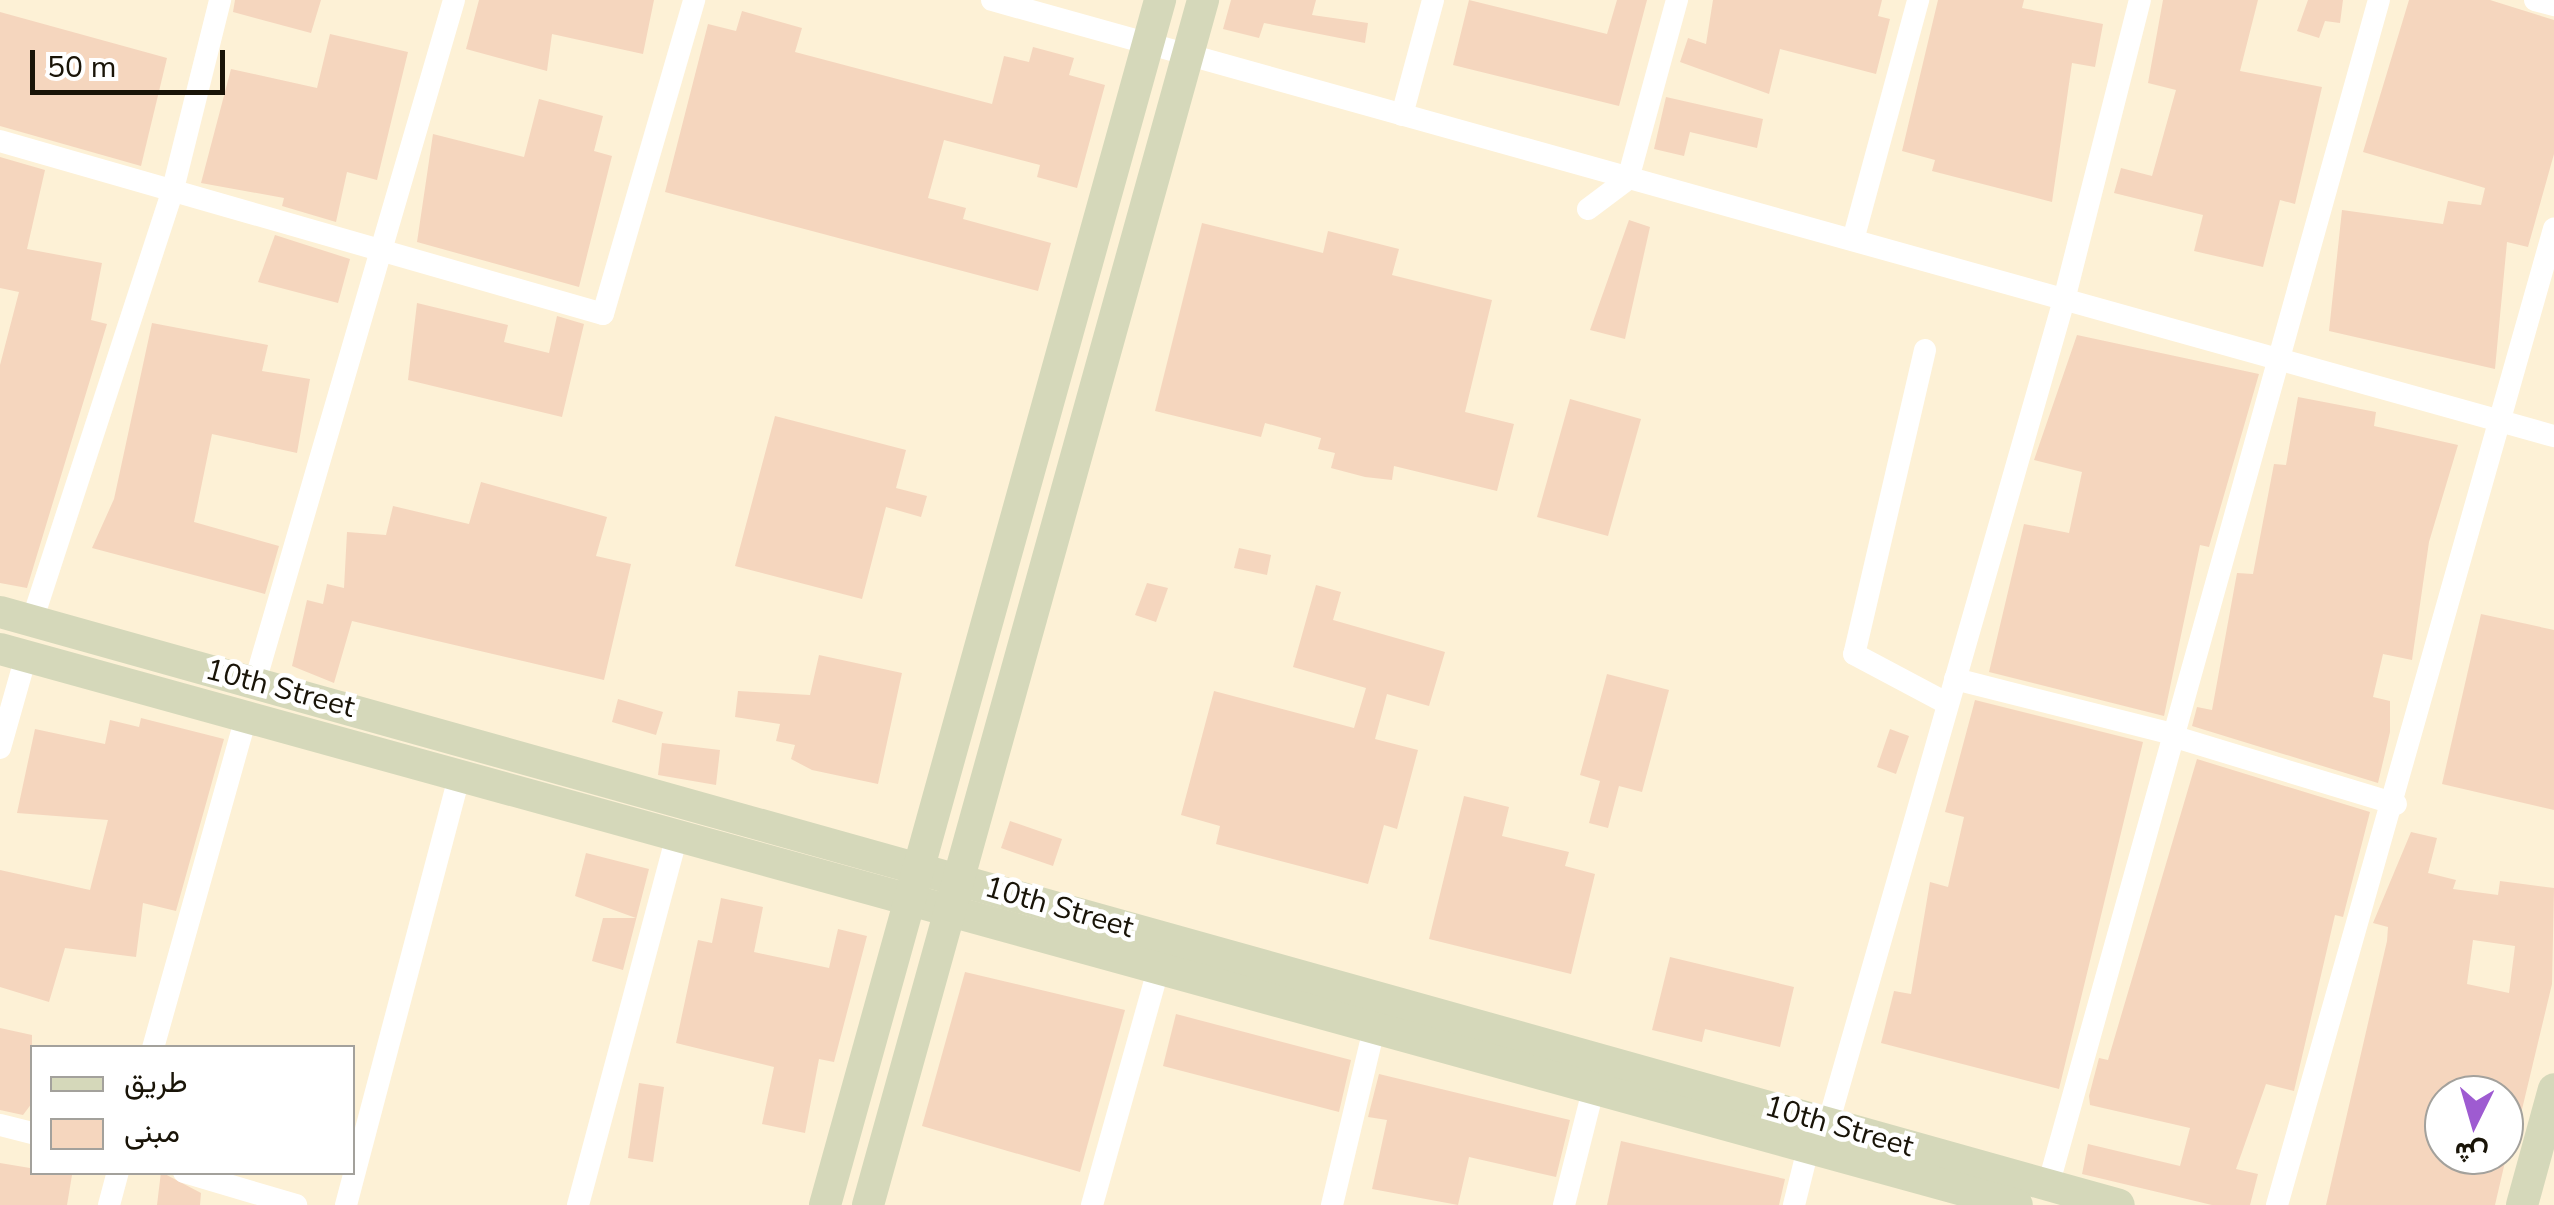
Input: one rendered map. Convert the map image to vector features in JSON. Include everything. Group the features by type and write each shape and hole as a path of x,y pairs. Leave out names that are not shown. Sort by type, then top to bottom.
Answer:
{"street":[{"path":"32,621 172,189 220,0"},
{"path":"256,682 387,248 454,0"},
{"path":"0,141 387,248 603,314 694,0"},
{"path":"992,0 2554,436"},
{"path":"825,1205 1160,0"},
{"path":"868,1205 1203,0"},
{"path":"1402,115 1432,0"},
{"path":"1588,209 1628,179 1677,0"},
{"path":"1853,240 1918,0"},
{"path":"1794,1205 1948,704 2064,300 2140,0"},
{"path":"2048,1186 2379,0"},
{"path":"2535,0 2554,5"},
{"path":"2276,1205 2396,804 2497,421 2554,229"},
{"path":"1925,350 1854,654 1948,704"},
{"name":"10th Street","path":"0,612 256,682 954,893 1818,1136 2017,1205"},
{"path":"0,748 13,653"},
{"name":"10th Street","path":"13,653 247,714 677,835 914,880"},
{"path":"1955,679 2172,735 2396,804"},
{"path":"154,1045 247,714"},
{"path":"355,1171 460,774"},
{"path":"578,1205 677,835"},
{"name":"10th Street","path":"954,893 1157,973 1592,1090 2048,1186 2119,1205"},
{"path":"1092,1205 1157,973"},
{"path":"1332,1205 1374,1029"},
{"path":"1564,1205 1592,1090"},
{"path":"2522,1205 2554,1090"},
{"path":"0,1125 30,1132"},
{"path":"110,1205 117,1175"},
{"path":"194,1175 296,1205"},
{"path":"346,1205 354,1175"}],"building":[{"path":"235,0 321,0 311,33 233,12"},
{"path":"479,0 654,0 643,54 552,34 547,71 466,49"},
{"path":"1231,0 1316,0 1312,15 1368,23 1365,43 1264,23 1259,38 1223,29"},
{"path":"1469,0 1607,34 1617,0 1647,0 1619,106 1453,65"},
{"path":"1713,0 1882,0 1878,16 1890,19 1876,74 1780,49 1769,94 1680,62 1688,38 1706,44"},
{"path":"1938,0 2024,0 2022,8 2103,24 2095,67 2072,63 2052,202 1932,171 1935,160 1902,151"},
{"path":"2163,0 2258,0 2240,71 2322,87 2295,204 2280,200 2263,267 2194,251 2203,215 2114,193 2121,168 2152,176 2176,90 2148,83"},
{"path":"2308,0 2343,0 2340,23 2325,21 2319,38 2297,31"},
{"path":"2409,0 2490,0 2554,20 2554,154 2528,247 2507,242 2495,369 2329,331 2342,210 2443,224 2448,201 2481,205 2485,188 2363,152"},
{"path":"742,11 802,28 795,52 992,104 1004,56 1029,62 1033,47 1074,58 1069,75 1105,85 1077,188 1037,177 1040,165 944,140 928,198 966,208 963,219 1051,243 1038,291 665,192 708,24 736,31"},
{"path":"0,12 167,58 141,166 0,126"},
{"path":"330,34 408,52 377,180 347,172 336,222 282,206 284,198 201,183 231,69 317,88"},
{"path":"1666,97 1763,119 1757,148 1690,132 1684,156 1654,149"},
{"path":"539,99 603,116 594,151 612,156 579,287 417,242 433,134 524,157"},
{"path":"0,157 45,170 27,249 102,263 91,320 107,324 27,588 0,583 0,365 19,292 0,288"},
{"path":"1629,220 1650,227 1625,339 1590,330"},
{"path":"1202,223 1323,253 1328,231 1399,249 1392,275 1492,300 1465,412 1514,424 1497,491 1394,466 1392,480 1365,477 1331,468 1335,453 1318,449 1321,438 1265,423 1261,437 1155,411"},
{"path":"275,235 350,259 338,303 258,282"},
{"path":"417,303 508,325 504,342 549,353 557,316 584,324 562,417 408,380"},
{"path":"152,323 268,345 262,371 310,379 297,453 212,434 194,522 279,546 265,594 92,548 114,499"},
{"path":"2077,335 2259,374 2209,547 2200,545 2164,716 1989,672 2024,524 2069,533 2082,472 2034,460"},
{"path":"2298,397 2376,412 2374,426 2458,445 2429,542 2412,660 2383,654 2373,697 2390,701 2390,732 2378,783 2192,726 2197,707 2212,710 2237,573 2253,574 2274,464 2286,465"},
{"path":"1570,399 1641,419 1608,536 1537,517"},
{"path":"775,416 906,450 896,488 927,496 921,517 886,507 862,599 735,566"},
{"path":"481,482 607,517 596,556 631,564 604,680 352,621 334,683 292,666 307,600 323,604 327,584 344,588 347,532 386,535 393,506 469,524"},
{"path":"1239,548 1271,555 1267,575 1234,568"},
{"path":"1147,583 1168,588 1156,622 1135,615"},
{"path":"1316,585 1341,592 1333,620 1445,652 1429,706 1387,694 1375,739 1418,750 1397,829 1384,825 1368,884 1216,844 1220,826 1181,815 1214,691 1354,728 1366,688 1293,667"},
{"path":"2481,614 2554,630 2554,810 2442,784"},
{"path":"819,655 902,673 878,784 812,770 791,759 795,745 776,741 780,724 735,717 738,691 810,695"},
{"path":"1607,674 1669,690 1642,792 1619,786 1608,828 1589,823 1600,781 1580,775"},
{"path":"618,699 663,712 656,735 612,722"},
{"path":"1975,700 2143,742 2059,1089 1881,1043 1894,991 1911,994 1930,882 1948,887 1964,817 1945,812"},
{"path":"141,718 224,739 176,911 143,903 136,957 65,948 49,1002 0,987 0,870 90,890 108,820 17,813 35,729 105,744 110,720 139,727"},
{"path":"1890,729 1909,736 1896,774 1877,767"},
{"path":"662,743 720,750 716,785 658,775"},
{"path":"2197,759 2370,812 2343,917 2335,915 2294,1091 2266,1084 2236,1169 2258,1174 2250,1205 2212,1205 2082,1174 2088,1144 2180,1166 2190,1128 2090,1105 2089,1096 2099,1058 2108,1060"},
{"path":"1464,796 1509,807 1502,836 1569,852 1565,866 1595,874 1571,974 1429,939"},
{"path":"1010,821 1062,839 1053,866 1001,848"},
{"path":"2411,832 2437,838 2428,873 2456,880 2453,889 2498,895 2500,881 2554,888 2552,984 2524,1101 2524,1075 2424,1075 2424,1175 2502,1175 2495,1205 2326,1205 2388,927 2373,923","holes":["2473,940 2515,946 2509,993 2467,984"]},
{"path":"586,853 649,869 623,970 592,961 603,918 636,918 575,896"},
{"path":"721,898 763,907 754,952 829,968 838,929 867,936 834,1062 819,1059 805,1133 762,1124 774,1067 676,1043 698,940 712,943"},
{"path":"1670,957 1794,987 1780,1047 1705,1029 1702,1042 1652,1030"},
{"path":"965,972 1125,1010 1080,1172 922,1126"},
{"path":"1176,1014 1351,1060 1339,1112 1163,1066"},
{"path":"0,1028 32,1035 32,1045 30,1106 23,1115 0,1110"},
{"path":"1379,1074 1570,1120 1556,1177 1469,1157 1458,1205 1372,1189 1387,1120 1368,1117"},
{"path":"639,1083 664,1087 653,1162 628,1158"},
{"path":"1621,1141 1785,1179 1779,1205 1607,1205"},
{"path":"0,1163 30,1168 30,1175 72,1175 67,1205 0,1205"},
{"path":"161,1175 201,1193 200,1205 157,1205"}]}
